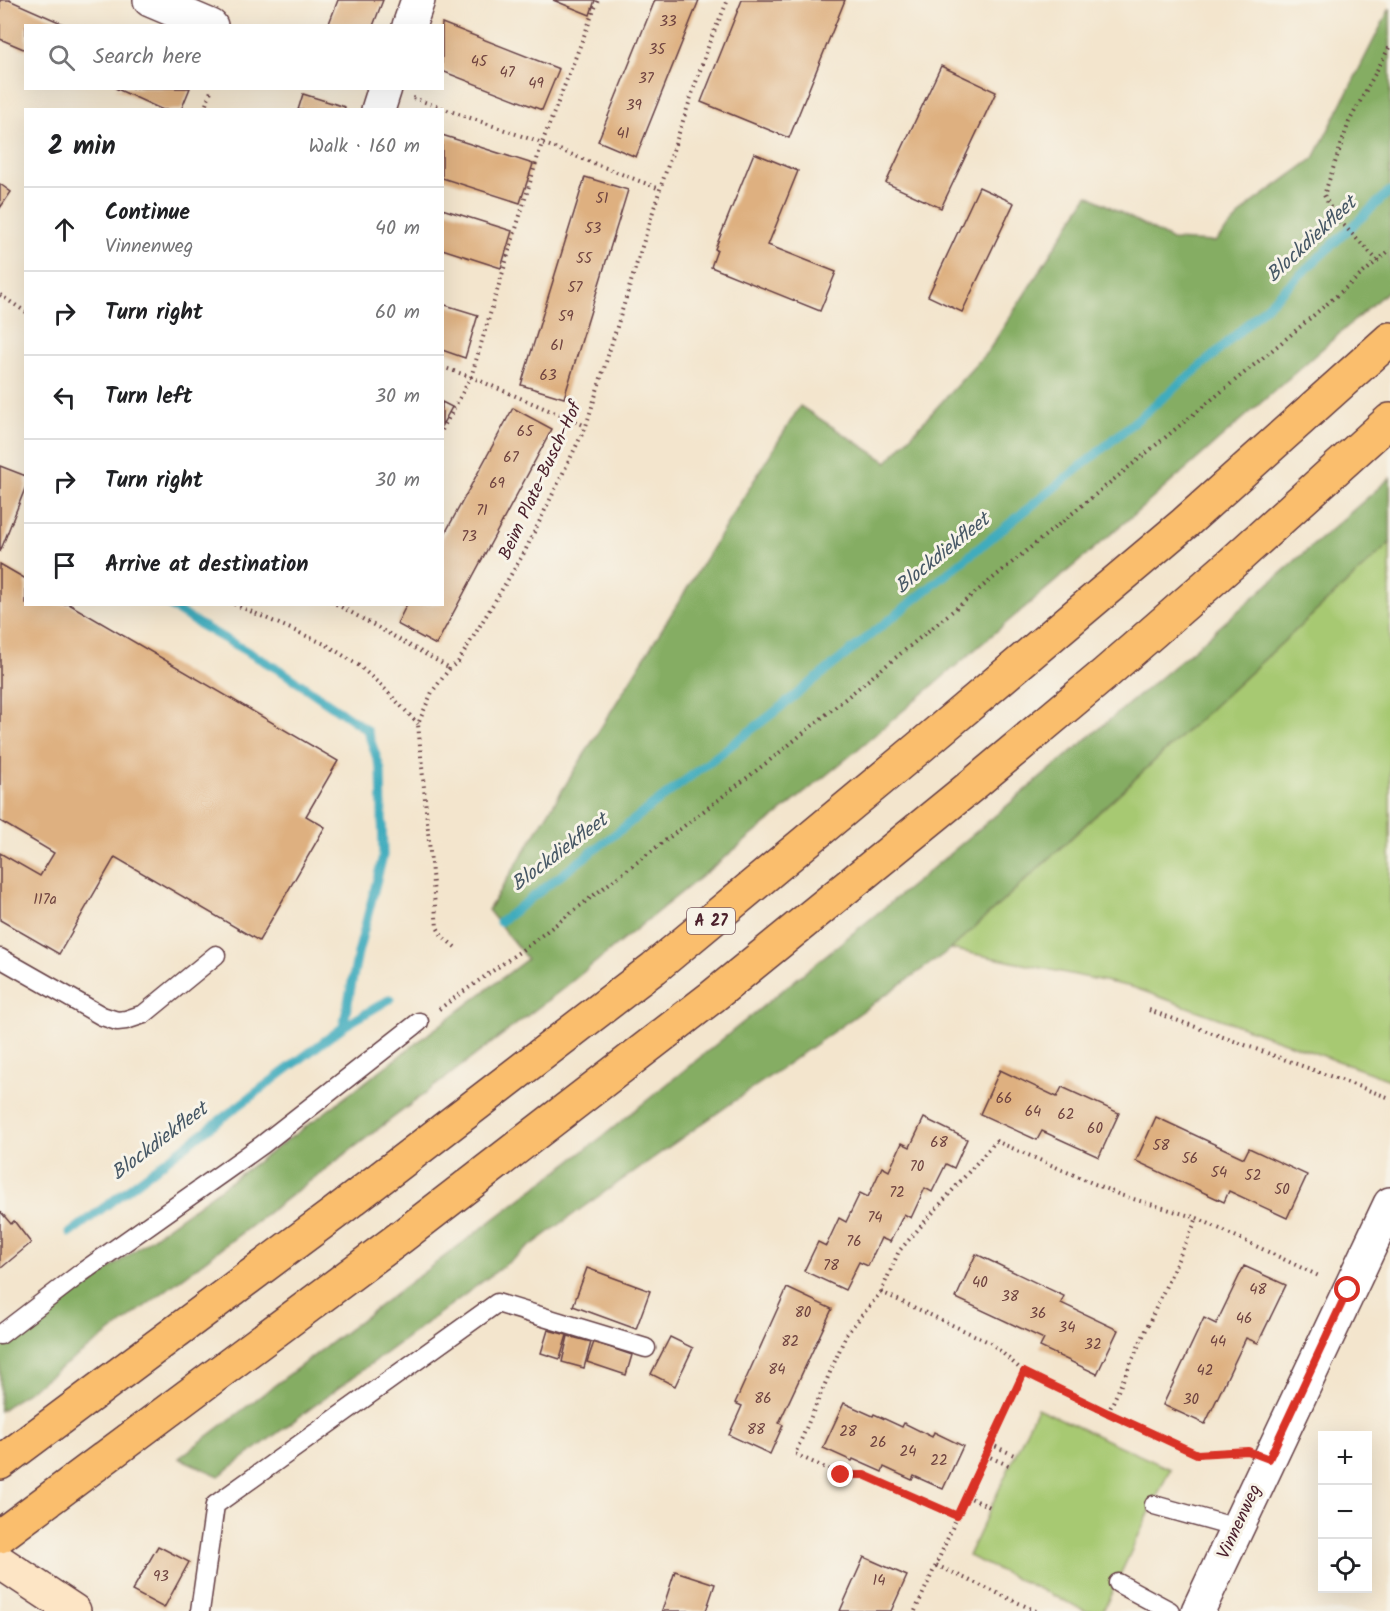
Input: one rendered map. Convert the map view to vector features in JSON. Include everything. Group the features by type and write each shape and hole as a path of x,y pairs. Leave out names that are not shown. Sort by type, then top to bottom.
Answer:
{"highway":[{"name":"A 27","path":"0,1463 335,1213 654,968 1185,523 1390,339"},
{"path":"10,1529 401,1237 731,982 1106,673 1390,420"}],"main road":[{"path":"0,1562 74,1611"}],"street":[{"path":"150,0 206,24"},
{"path":"409,24 418,0"},
{"path":"380,108 397,92"},
{"name":"Vinnenweg","path":"1198,1611 1390,1204"}],"lane":[{"path":"0,958 102,1016 117,1022 144,1014 216,955"},
{"path":"0,1335 81,1273 262,1145 419,1022"},
{"path":"200,1611 215,1505 497,1303 646,1348"},
{"path":"1154,1505 1237,1528"},
{"path":"1118,1583 1170,1611"}],"path":[{"path":"444,426 471,377 542,143 598,0"},
{"name":"Beim Plate-Busch-Hof","path":"418,724 432,692 450,668 458,662 524,554 586,426 660,189 710,41 728,0"},
{"path":"1378,261 1334,215 1324,195 1349,122 1390,46"},
{"path":"205,108 211,90"},
{"path":"397,92 442,108"},
{"path":"444,109 542,143 660,189"},
{"path":"419,1022 529,945 774,757 1269,353 1390,250"},
{"path":"0,295 24,311"},
{"path":"444,368 586,426"},
{"path":"239,606 327,645 358,665 384,688 418,724 437,927 442,936 455,947"},
{"path":"339,606 450,668"},
{"path":"346,610 348,606"},
{"path":"1149,1010 1390,1098"},
{"path":"957,1516 864,1475 841,1475 795,1454 846,1335 881,1292 899,1251 996,1140 1120,1195 1197,1218 1348,1290"},
{"path":"1108,1413 1197,1218"},
{"path":"881,1292 991,1343 1024,1372 1197,1454 1248,1451 1269,1459"},
{"path":"915,1611 1024,1372"},
{"path":"990,1444 1014,1455"},
{"path":"985,1455 1010,1466"},
{"path":"966,1496 990,1508"},
{"path":"936,1565 1036,1611"}],"green space":[{"path":"1390,8 1390,289 1144,506 851,755 560,991 107,1335 0,1411 0,1348 315,1120 527,959 488,910 800,406 887,462 989,350 1088,195 1172,240 1215,242 1251,204 1314,158"},
{"path":"1390,478 1390,543 951,949 582,1208 219,1476 179,1458 602,1137 922,877 1193,650"},
{"path":"1390,543 1390,1080 1132,987 951,949"},
{"path":"1037,1408 1170,1469 1103,1611 1086,1611 968,1556"}],"building":[{"path":"0,0 9,0 63,24 24,24 24,49 0,39"},
{"path":"338,0 383,0 374,24 329,24"},
{"path":"553,0 595,0 590,15"},
{"path":"655,0 699,0 636,157 598,141"},
{"path":"742,0 845,0 789,138 701,102"},
{"path":"442,23 559,69 542,110 444,72 444,24"},
{"path":"941,66 996,92 941,208 886,183"},
{"path":"119,90 189,90 182,108 159,108"},
{"path":"303,94 345,107 345,108 299,108"},
{"path":"444,136 533,164 520,203 444,179"},
{"path":"754,153 798,171 768,245 836,272 820,311 711,267 717,250 715,249"},
{"path":"585,177 628,190 564,398 521,385"},
{"path":"0,184 11,192 0,208"},
{"path":"979,187 1014,203 962,312 928,296"},
{"path":"444,210 512,231 501,268 444,250"},
{"path":"444,305 478,315 465,358 444,351"},
{"path":"444,403 452,407 444,421"},
{"path":"513,408 552,429 436,645 397,624 406,606 444,606 444,535"},
{"path":"0,466 24,475 24,491 0,552"},
{"path":"0,564 24,578 24,606 72,606 338,761 306,816 325,827 259,941 115,857 59,954 0,920 0,853 40,876 54,853 0,821"},
{"path":"1000,1070 1057,1097 1062,1087 1119,1113 1099,1157 1042,1131 1037,1140 980,1114"},
{"path":"1156,1117 1244,1158 1249,1148 1307,1175 1287,1218 1229,1191 1224,1202 1136,1161"},
{"path":"924,1118 967,1139 954,1168 946,1164 932,1192 925,1188 911,1218 904,1214 890,1242 881,1238 868,1266 859,1262 845,1290 804,1271 818,1242 826,1246 839,1218 846,1222 860,1193 868,1197 882,1167 889,1171 902,1143 910,1147"},
{"path":"0,1211 11,1224 14,1221 31,1243 0,1269"},
{"path":"976,1254 1064,1296 1061,1303 1118,1330 1097,1374 1040,1347 1044,1339 956,1298"},
{"path":"1244,1266 1286,1285 1258,1343 1246,1338 1205,1424 1163,1405 1204,1318 1216,1324"},
{"path":"587,1268 650,1291 636,1329 573,1306"},
{"path":"787,1288 832,1309 779,1423 783,1425 770,1454 729,1435 742,1406 735,1403"},
{"path":"548,1330 567,1335 560,1359 541,1353"},
{"path":"568,1336 591,1342 584,1368 562,1362"},
{"path":"670,1337 693,1348 675,1386 651,1374"},
{"path":"594,1342 632,1355 626,1375 587,1362"},
{"path":"844,1403 902,1427 904,1423 932,1437 934,1432 963,1446 943,1489 914,1476 912,1480 884,1467 882,1472 823,1448"},
{"path":"158,1546 189,1562 164,1608 132,1591"},
{"path":"864,1557 907,1576 891,1611 840,1611"},
{"path":"675,1571 715,1584 706,1611 662,1611"}],"waterway":[{"name":"Blockdiekfleet","path":"500,922 772,714 1096,454 1215,354 1390,191"},
{"path":"170,606 283,672 367,730 381,770 383,856 358,953 343,1027"},
{"name":"Blockdiekfleet","path":"70,1233 343,1027 390,999"}],"route":[{"path":"841,1475 864,1475 957,1516 1024,1372 1197,1454 1248,1451 1269,1459 1348,1290"}]}
